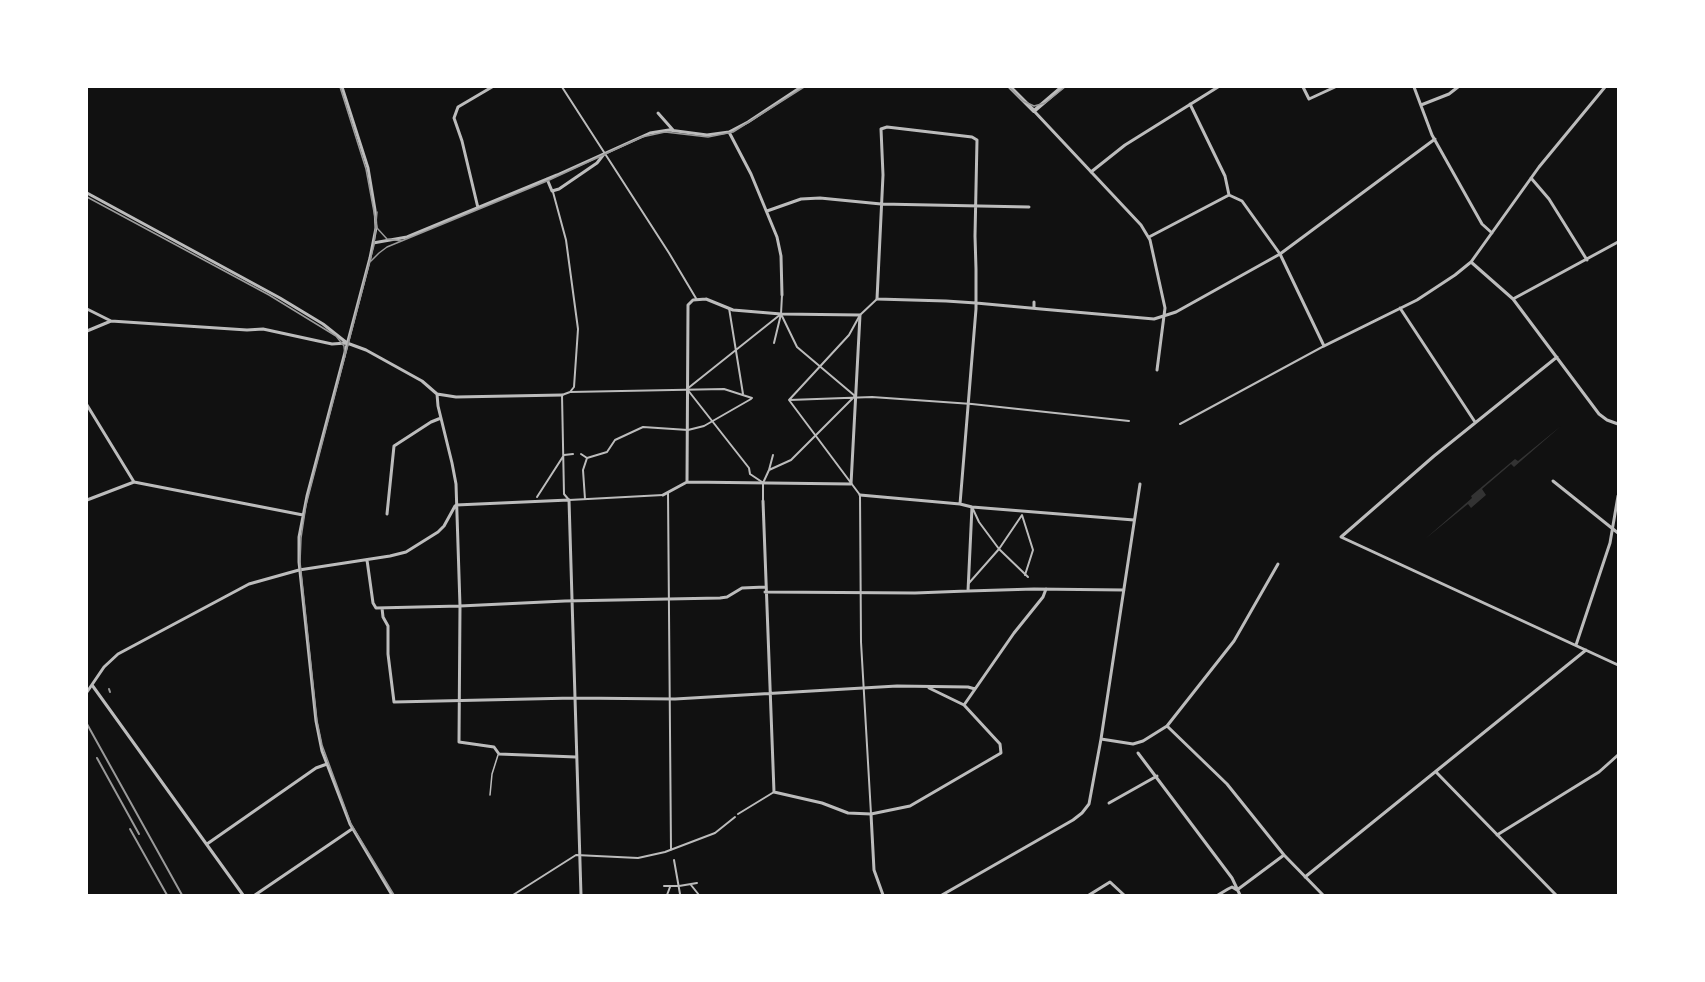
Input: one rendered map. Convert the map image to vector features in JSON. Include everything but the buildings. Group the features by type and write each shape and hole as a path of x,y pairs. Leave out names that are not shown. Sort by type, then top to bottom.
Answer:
{"street":[{"path":"342,87 368,168 376,218 373,243 303,515 299,570 316,721 327,764 352,829 392,895"},
{"path":"478,208 462,141 454,118 458,107 492,87"},
{"path":"562,87 697,300"},
{"path":"373,243 407,237 547,179 643,135 671,130 707,135 729,132 801,87"},
{"path":"1010,87 1143,226 1149,237 1154,250 1164,300 1165,317 1157,370"},
{"path":"1034,111 1062,87"},
{"path":"1091,172 1125,145 1218,87"},
{"path":"1303,87 1310,99 1335,87"},
{"path":"1414,87 1434,139 1482,224 1492,233"},
{"path":"1421,105 1449,94 1458,87"},
{"path":"1180,424 1324,346 1400,308 1437,287 1471,262 1531,178 1605,87"},
{"path":"1190,104 1225,176 1229,195"},
{"path":"658,113 671,130"},
{"path":"789,400 849,335 860,315 877,298 883,175 881,129 886,127 972,137 977,140 976,303 960,504"},
{"path":"729,132 777,237 781,256 782,314 774,343"},
{"path":"877,298 976,303 1154,319 1165,317 1280,254 1434,139"},
{"path":"552,191 600,160 604,152"},
{"path":"1531,178 1549,199 1587,260"},
{"path":"547,179 566,240 578,328 574,387 570,392"},
{"path":"87,193 280,298 323,324 347,343 398,367 422,381 437,394 456,398 724,388 752,398 704,426 688,430 643,427 615,440 608,452 587,458 581,454"},
{"path":"1149,237 1229,195"},
{"path":"1229,195 1242,201 1280,254 1324,346"},
{"path":"767,211 801,199 820,198 881,204 1029,207"},
{"path":"1513,299 1618,242"},
{"path":"1471,262 1513,299 1599,414 1618,424"},
{"path":"687,482 688,305 691,301 706,300 729,308 782,314 860,315"},
{"path":"1034,302 1034,308"},
{"path":"729,308 743,395"},
{"path":"1400,308 1475,423"},
{"path":"87,309 111,321 247,330 263,329 332,344 347,343"},
{"path":"687,389 782,314"},
{"path":"782,314 797,347 855,396"},
{"path":"851,484 860,315"},
{"path":"87,332 111,321"},
{"path":"1557,357 1349,527 1341,537 1618,665"},
{"path":"687,389 749,468 750,474 763,483"},
{"path":"437,394 452,463 456,505 460,606 459,742 494,747 499,754 576,757"},
{"path":"562,395 564,494 568,500 581,895"},
{"path":"769,470 791,460 855,396"},
{"path":"789,400 874,397 969,404 1129,421"},
{"path":"789,400 860,495 863,688 874,870 884,895"},
{"path":"88,407 134,482"},
{"path":"387,514 394,446 441,418"},
{"path":"564,455 573,454"},
{"path":"537,497 564,455"},
{"path":"773,455 763,483 763,501 774,792"},
{"path":"585,499 583,470 587,458"},
{"path":"1553,481 1618,532"},
{"path":"87,500 134,482 303,515"},
{"path":"456,505 663,495 687,482 851,484"},
{"path":"942,895 1082,813 1092,796 1140,484"},
{"path":"668,492 671,849"},
{"path":"860,495 1134,520"},
{"path":"1576,645 1613,529 1618,496"},
{"path":"87,692 104,667 118,654 249,584 299,570 402,553 444,526 456,505"},
{"path":"968,584 999,549 1022,515 1033,550 1026,576 999,549 979,522 972,507"},
{"path":"968,591 972,507"},
{"path":"367,560 373,603 376,608 720,598 742,588 765,587"},
{"path":"1101,739 1133,744 1143,741 1167,726 1233,640 1278,564"},
{"path":"964,705 1047,589"},
{"path":"765,592 1124,590"},
{"path":"382,608 383,617 388,626 388,654 394,702 574,698 669,699 897,686 975,689"},
{"path":"1305,877 1586,650"},
{"path":"92,686 243,895"},
{"path":"738,814 774,792 822,803 848,813 871,814 910,806 1001,753 1000,744 964,705 928,687"},
{"path":"1167,726 1227,784 1284,855 1323,895"},
{"path":"1138,753 1232,878 1240,895"},
{"path":"1497,834 1599,772 1617,758"},
{"path":"976,762 979,767"},
{"path":"207,844 316,768 327,764"},
{"path":"1435,771 1556,895"},
{"path":"1109,803 1156,776"},
{"path":"513,895 576,855 638,858 715,833 735,817"},
{"path":"255,895 352,829"},
{"path":"1238,890 1284,855"},
{"path":"674,860 680,894"},
{"path":"1089,895 1110,882 1124,895"},
{"path":"664,886 697,883"},
{"path":"691,885 699,895"},
{"path":"667,895 670,887"},
{"path":"1218,895 1232,887 1238,890"}],"lane":[{"path":"490,795 492,774 499,754"}],"shaded area":[{"path":"1561,426 1514,467 1511,464 1482,489 1486,495 1471,508 1468,504 1425,539 1515,459 1518,461"}],"tram line":[{"path":"340,87 366,169 377,228 387,239 402,241"},
{"path":"371,261 387,247 547,181 642,137 665,132 708,137 733,132 804,87"},
{"path":"1009,87 1023,101 1034,106 1045,103 1065,87"},
{"path":"87,197 269,295 336,336 344,346 345,357"},
{"path":"377,212 374,245 306,505 300,562 317,721 322,745 351,824 394,895"}],"railway":[{"path":"87,724 182,895"},
{"path":"97,758 139,834"},
{"path":"130,829 167,895"}]}
